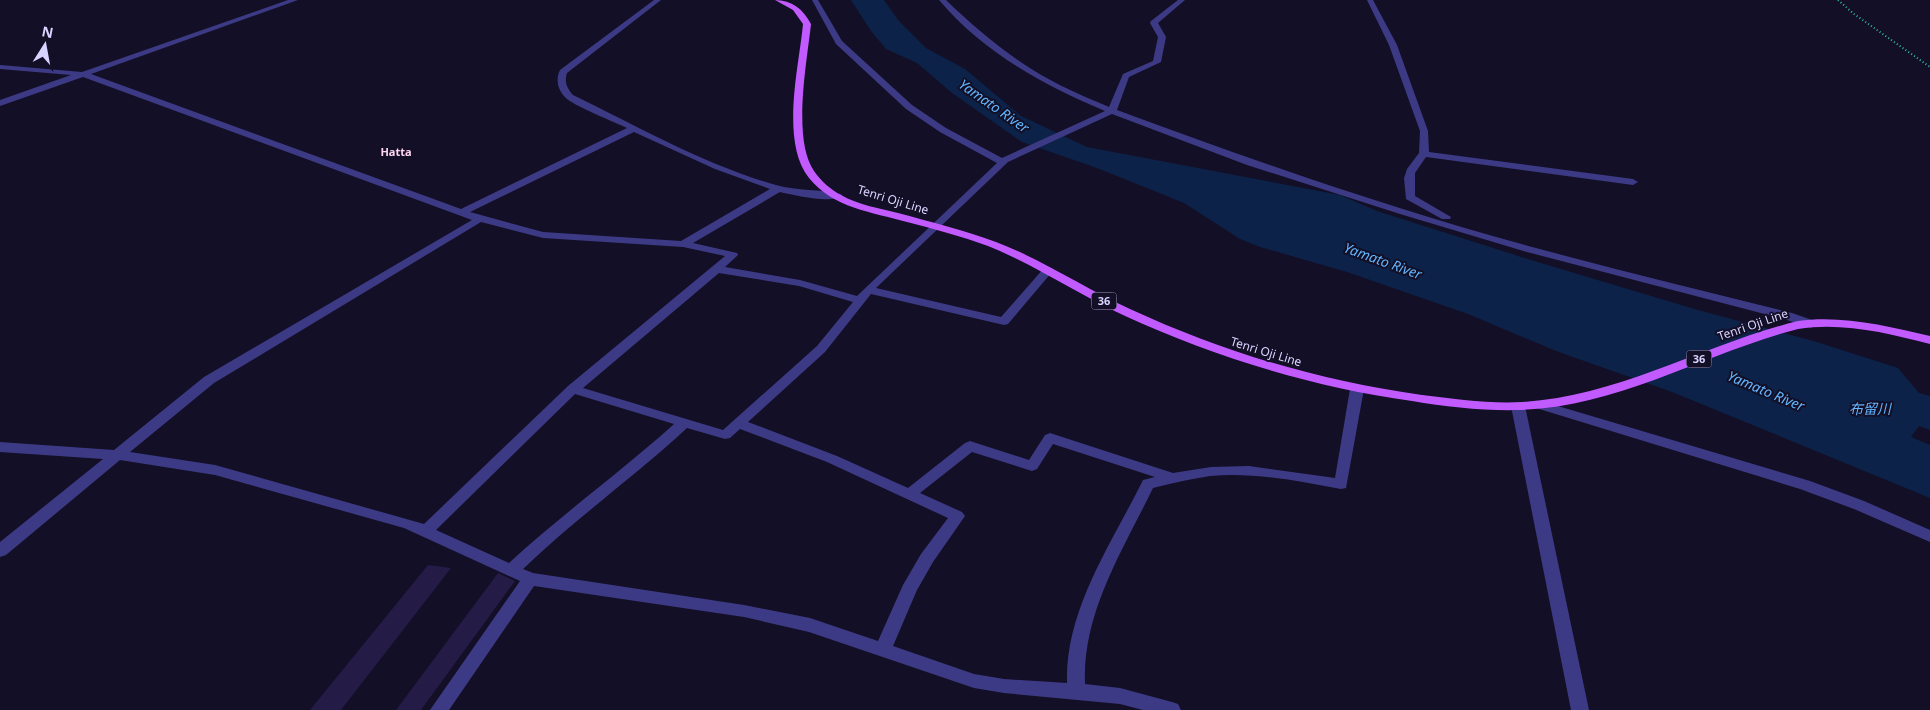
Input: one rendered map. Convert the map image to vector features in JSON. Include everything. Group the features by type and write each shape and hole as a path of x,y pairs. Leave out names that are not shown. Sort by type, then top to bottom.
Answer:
{"main road":[{"name":"Tenri Oji Line","path":"778,0 794,7 803,14 807,24 798,135 807,168 818,182 837,196 867,208 935,226 992,244 1048,270 1118,308 1227,355 1296,375 1357,389 1436,401 1518,406 1541,405 1600,393 1804,324 1880,328 1930,340"}],"street":[{"path":"0,103 295,0"},
{"path":"658,0 572,63 563,72 560,81 563,89 570,97 740,178 778,189 817,196 837,196"},
{"path":"815,0 839,42 909,107 943,130 1004,161"},
{"path":"942,0 976,33 1030,72 1110,112 1250,162 1404,212 1531,250 1788,316 1804,324"},
{"path":"574,389 725,434 821,349 840,328 864,295 1004,161 1110,112 1126,76 1157,62 1162,38 1154,23 1182,0"},
{"path":"1370,0 1393,45 1424,131 1424,154 1410,169 1408,184 1410,197 1431,211 1482,234"},
{"path":"0,67 83,74 480,219 543,235 683,244 733,255 574,389 426,531"},
{"path":"462,212 634,129"},
{"path":"1424,154 1633,182"},
{"path":"683,244 778,189"},
{"path":"0,551 209,380 480,219"},
{"path":"717,269 1004,321 1048,270"},
{"path":"1076,691 1075,659 1082,627 1095,593 1148,484 1193,473 1240,470 1286,474 1341,484 1357,389"},
{"path":"1541,405 1804,486 1859,505 1930,536"},
{"path":"1518,406 1580,710"},
{"path":"511,572 546,537 640,464 685,422"},
{"path":"738,423 832,458 957,516 927,558 909,589 883,650"},
{"path":"910,494 970,446 1032,466 1050,438 1173,478"},
{"path":"0,447 116,455 215,470 409,524 530,579 744,612 810,625 974,680 1004,686 1120,696 1172,710"},
{"path":"438,710 530,579"}],"path":[{"path":"1838,0 1854,14 1930,67"}],"water":[{"path":"851,0 884,0 898,20 926,48 965,69 1021,116 1087,147 1340,195 1377,211 1531,260 1698,310 1817,342 1898,368 1919,393 1930,396 1930,430 1919,426 1911,437 1930,445 1930,498 1672,392 1556,351 1468,314 1347,272 1260,247 1240,239 1184,203 1097,168 1022,142 952,93 917,63 886,49 871,31"}],"building":[{"path":"428,565 451,568 341,710 310,710"},
{"path":"498,573 515,581 421,710 396,710"}],"district":[{"name":"Hatta","path":"396,152"}],"water label":[{"name":"Yamato River","path":"994,106"},
{"name":"Yamato River","path":"1383,261"},
{"name":"Yamato River","path":"1766,391"},
{"name":"布留川","path":"1870,409"}]}
